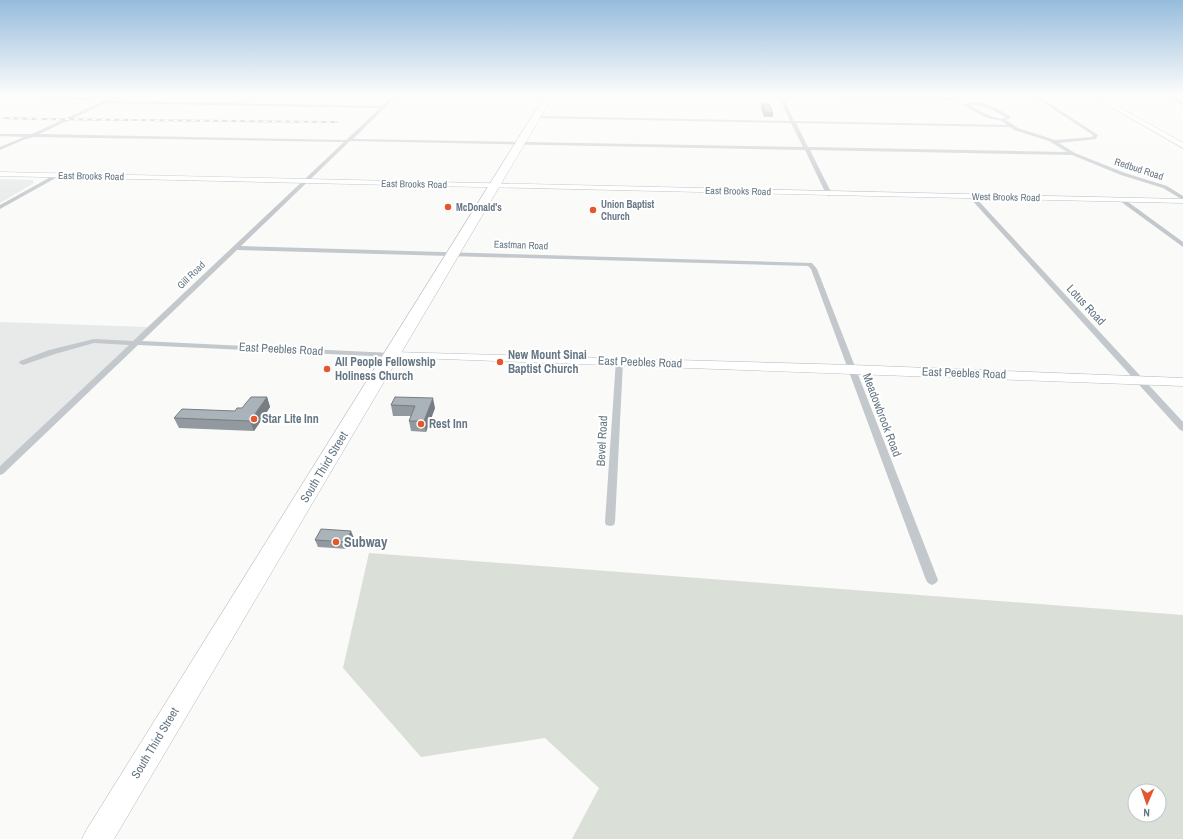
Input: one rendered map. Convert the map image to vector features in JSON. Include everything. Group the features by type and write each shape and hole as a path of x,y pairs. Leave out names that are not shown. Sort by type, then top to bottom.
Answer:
{"highway":[{"name":"South Third Street","path":"97,839 526,133"}],"main road":[{"path":"1161,133 1183,146"},
{"name":"East Brooks Road","path":"0,174 829,194"},
{"path":"440,184 475,191 481,196 484,202"},
{"name":"West Brooks Road","path":"829,194 1183,201"},
{"name":"East Peebles Road","path":"392,355 852,369 1183,382"}],"street":[{"path":"0,149 21,139 39,133"},
{"name":"Gill Road","path":"0,472 137,343 355,133"},
{"path":"799,133 829,194"},
{"name":"Redbud Road","path":"1029,133 1053,142 1073,154 1123,174 1165,187 1183,198"},
{"path":"1053,142 1094,138 1096,135 1093,133"},
{"path":"0,135 520,143 1073,154"},
{"path":"0,154 32,138 33,136"},
{"path":"0,207 58,175"},
{"name":"Lotus Road","path":"972,197 1183,428"},
{"path":"1122,200 1183,245"},
{"name":"Eastman Road","path":"235,248 805,263"},
{"name":"Meadowbrook Road","path":"805,263 812,266 814,269 932,580"},
{"name":"East Peebles Road","path":"23,363 52,352 94,341 392,355"},
{"name":"Bevel Road","path":"610,522 619,362"}],"shaded area":[{"path":"0,179 33,180 34,183 0,203"},
{"path":"0,322 148,327 0,466"},
{"path":"369,553 1183,615 1183,839 572,839 599,788 545,738 421,757 343,668"}],"building":[{"path":"251,397 267,397 250,421 174,418 182,409 235,411 237,408 242,408"},
{"path":"395,397 433,398 424,421 409,421 415,406 391,405"},
{"path":"321,529 351,531 346,542 315,540"}],"place":[{"name":"McDonald's","path":"448,207"},
{"name":"Union Baptist Church","path":"593,210"},
{"name":"New Mount Sinai Baptist Church","path":"500,362"},
{"name":"All People Fellowship Holiness Church","path":"327,369"},
{"name":"Star Lite Inn","path":"254,419"},
{"name":"Rest Inn","path":"421,424"},
{"name":"Subway","path":"336,542"}]}
